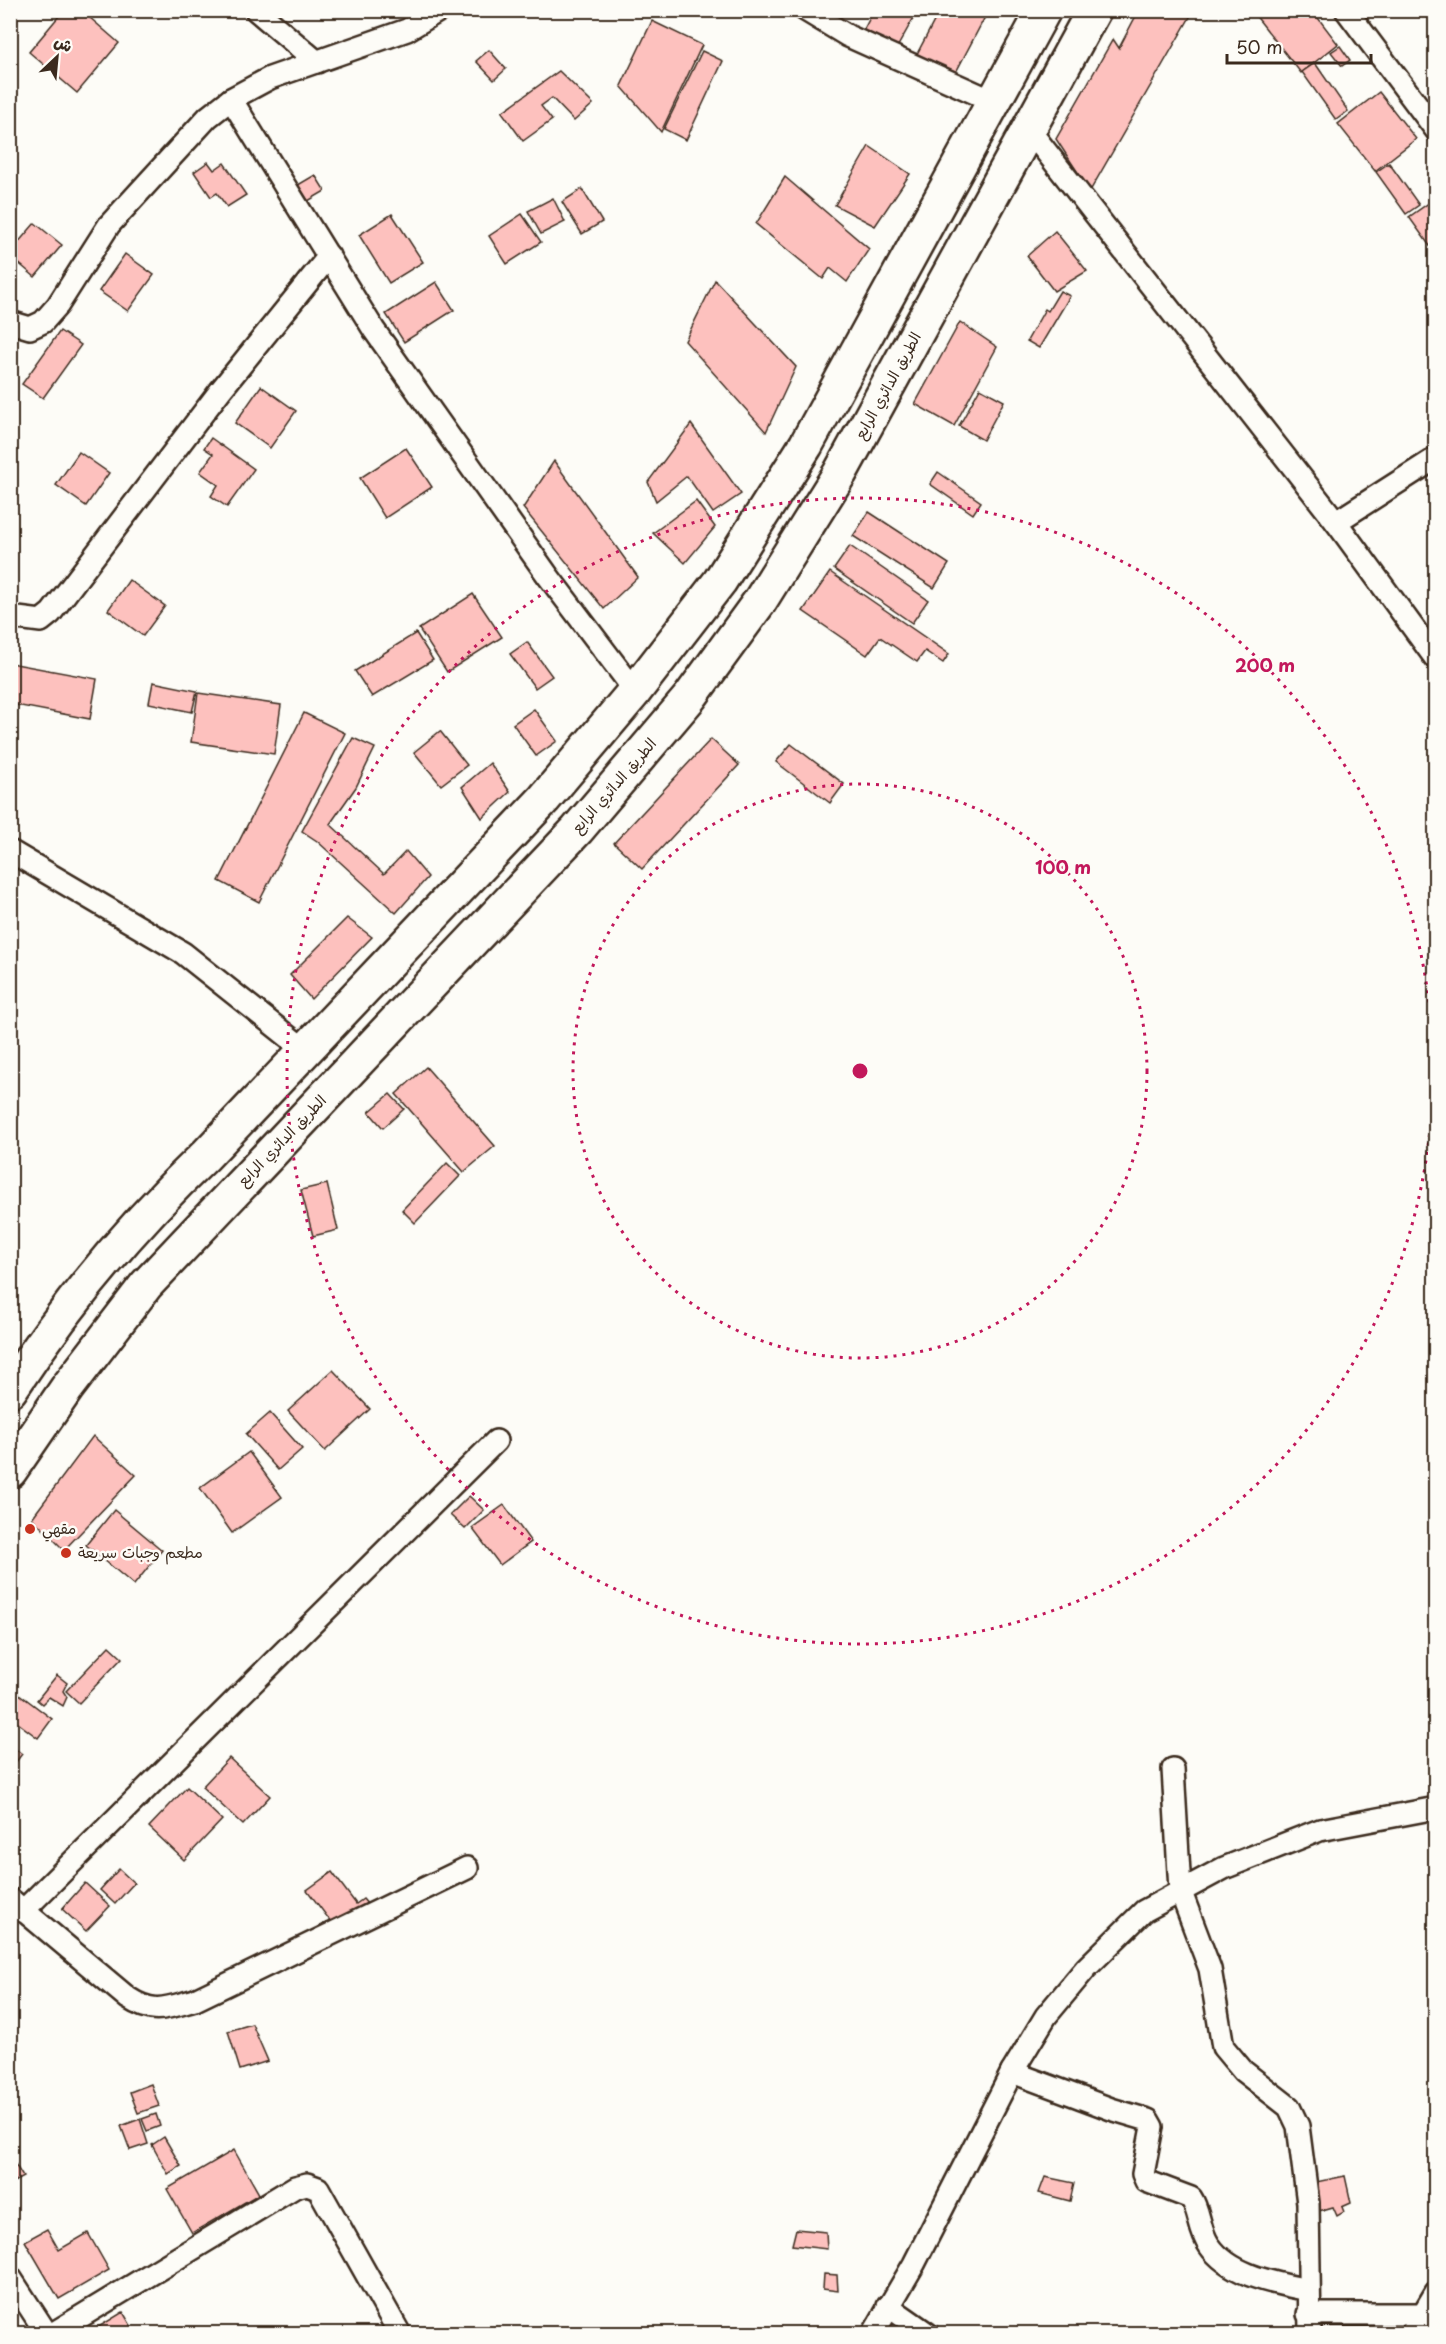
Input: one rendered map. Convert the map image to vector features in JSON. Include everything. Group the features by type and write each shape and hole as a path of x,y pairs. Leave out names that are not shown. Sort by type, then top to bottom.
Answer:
{"main road":[{"path":"10,1390 68,1309 155,1203 206,1155 544,799 635,691 720,581 806,445 1044,10"},
{"name":"الطريق الدائري الرابع","path":"10,1471 67,1388 146,1285 577,830 690,697 760,601 840,473 1030,131 1094,10"}],"street":[{"path":"256,10 317,62"},
{"path":"10,322 30,328 43,322 58,305 110,225 208,117 231,99 270,78 407,30 440,10"},
{"path":"805,10 848,36 995,102"},
{"path":"1346,10 1436,130"},
{"path":"231,99 374,330 548,576 635,691"},
{"path":"1030,131 1336,522 1436,659"},
{"path":"10,617 41,621 51,614 220,391 329,256"},
{"path":"1336,522 1436,458"},
{"path":"10,851 183,953 305,1050"},
{"path":"467,1868 195,2000 162,2010 144,2008 128,1998 16,1905 496,1441"},
{"path":"1173,1769 1180,1890 1210,1969 1223,2047 1243,2071 1289,2107 1298,2126 1308,2203 1309,2324 1422,2314"},
{"path":"873,2334 914,2264 1012,2072 1046,2016 1086,1968 1144,1911 1224,1868 1320,1830 1436,1808"},
{"path":"1012,2072 1148,2120 1152,2127 1143,2174 1146,2181 1191,2198 1205,2238 1220,2256 1263,2281 1308,2290"},
{"path":"52,2334 295,2187 307,2184 318,2187 400,2334"},
{"path":"10,2277 47,2334"},
{"path":"1411,2334 1436,2292"},
{"path":"888,2306 927,2334"}],"building":[{"path":"64,10 81,10 119,43 77,93 29,52"},
{"path":"874,10 918,10 894,53 861,35"},
{"path":"940,10 982,10 987,13 955,74 917,54"},
{"path":"1139,10 1194,10 1090,191 1056,139 1113,39 1119,48"},
{"path":"1251,10 1312,10 1338,44 1301,73"},
{"path":"652,21 702,45 661,132 621,86"},
{"path":"1340,46 1350,60 1342,66 1331,52"},
{"path":"489,50 506,69 494,80 476,61"},
{"path":"702,51 723,61 686,140 664,129"},
{"path":"1315,63 1348,111 1336,120 1302,72"},
{"path":"559,71 593,104 574,121 552,98 541,106 552,120 523,141 502,112"},
{"path":"1379,92 1416,139 1375,171 1338,124"},
{"path":"869,146 910,174 875,226 835,205"},
{"path":"208,162 214,170 224,163 246,195 227,207 217,193 211,197 194,172"},
{"path":"1389,163 1419,205 1406,214 1376,172"},
{"path":"315,175 325,191 308,201 298,185"},
{"path":"785,177 869,249 847,282 830,268 823,279 756,224"},
{"path":"582,189 602,222 582,234 562,202"},
{"path":"553,198 565,222 541,234 528,211"},
{"path":"1436,198 1436,247 1432,249 1409,217"},
{"path":"392,214 423,262 389,283 359,235"},
{"path":"522,214 541,242 507,264 489,236"},
{"path":"35,223 62,245 35,277 10,256 10,252"},
{"path":"1055,231 1087,271 1054,291 1027,256"},
{"path":"125,254 154,275 128,311 99,291"},
{"path":"715,280 796,367 766,432 685,341"},
{"path":"436,282 454,310 404,342 386,314"},
{"path":"1060,291 1070,296 1039,348 1027,341 1045,309 1048,311"},
{"path":"960,322 997,347 954,426 915,404"},
{"path":"60,331 81,345 43,398 22,384"},
{"path":"261,386 296,411 270,448 235,423"},
{"path":"980,388 1004,401 983,440 959,426"},
{"path":"691,424 741,494 713,513 687,476 656,501 648,482"},
{"path":"211,438 254,469 227,507 211,496 218,485 200,472 213,454 204,448"},
{"path":"406,448 432,487 385,518 360,478"},
{"path":"79,452 109,473 86,506 56,485"},
{"path":"554,461 638,577 604,609 523,508"},
{"path":"938,472 981,502 973,514 930,484"},
{"path":"696,501 715,527 685,563 653,533"},
{"path":"869,512 949,564 934,588 853,536"},
{"path":"850,546 928,600 912,623 834,569"},
{"path":"830,572 949,654 943,663 925,651 917,662 880,637 867,655 803,611"},
{"path":"129,580 165,606 143,636 108,610"},
{"path":"473,594 502,637 447,672 419,629"},
{"path":"416,633 433,660 372,697 355,671"},
{"path":"527,642 552,676 535,688 510,654"},
{"path":"10,663 97,679 90,719 10,704"},
{"path":"153,682 197,691 192,712 149,703"},
{"path":"198,693 281,705 274,754 191,742"},
{"path":"534,709 557,741 536,756 513,724"},
{"path":"304,713 345,733 259,902 219,881"},
{"path":"440,731 467,765 441,785 414,752"},
{"path":"353,738 375,748 356,787 330,824 384,874 406,851 428,877 396,913 317,841 302,831"},
{"path":"711,739 739,765 642,869 614,843"},
{"path":"791,744 844,784 830,803 776,762"},
{"path":"490,763 510,792 482,818 462,787"},
{"path":"347,918 372,937 311,999 290,975"},
{"path":"426,1067 495,1146 464,1172 396,1094"},
{"path":"390,1094 404,1109 383,1128 369,1112"},
{"path":"447,1163 460,1176 415,1223 402,1210"},
{"path":"327,1184 338,1230 313,1236 301,1190"},
{"path":"333,1370 370,1409 325,1451 288,1411"},
{"path":"270,1413 302,1449 278,1470 246,1434"},
{"path":"93,1436 136,1475 64,1550 32,1518"},
{"path":"249,1452 282,1497 232,1533 200,1488"},
{"path":"469,1496 484,1510 465,1529 450,1515"},
{"path":"504,1505 531,1542 500,1565 472,1528"},
{"path":"114,1510 162,1550 134,1585 86,1545"},
{"path":"109,1646 122,1658 79,1703 66,1691"},
{"path":"57,1675 67,1683 63,1691 67,1697 63,1706 49,1697 42,1704 37,1700"},
{"path":"10,1687 52,1719 38,1738 10,1717"},
{"path":"10,1745 22,1754 10,1770"},
{"path":"229,1758 270,1796 243,1825 202,1787"},
{"path":"187,1787 222,1820 184,1860 149,1827"},
{"path":"119,1869 134,1883 115,1904 100,1890"},
{"path":"332,1872 356,1904 363,1899 369,1906 337,1930 307,1890"},
{"path":"85,1883 110,1906 86,1931 62,1909"},
{"path":"252,2024 268,2061 240,2070 228,2031"},
{"path":"151,2084 159,2106 138,2113 130,2092"},
{"path":"156,2114 160,2126 147,2131 142,2119"},
{"path":"140,2119 148,2144 130,2150 121,2126"},
{"path":"164,2137 181,2166 168,2174 152,2145"},
{"path":"234,2150 259,2194 192,2233 167,2189"},
{"path":"10,2156 23,2177 10,2184"},
{"path":"1345,2176 1351,2203 1342,2207 1344,2212 1337,2216 1333,2207 1319,2211 1316,2182"},
{"path":"1045,2177 1074,2183 1070,2201 1039,2193"},
{"path":"47,2229 59,2250 88,2233 109,2270 59,2299 25,2241"},
{"path":"796,2229 826,2232 827,2249 792,2245"},
{"path":"824,2274 837,2275 838,2291 823,2289"},
{"path":"123,2312 133,2329 126,2334 87,2334"}],"place":[{"name":"مقهي","path":"30,1529"},
{"name":"مطعم وجبات سريعة","path":"66,1553"}]}
